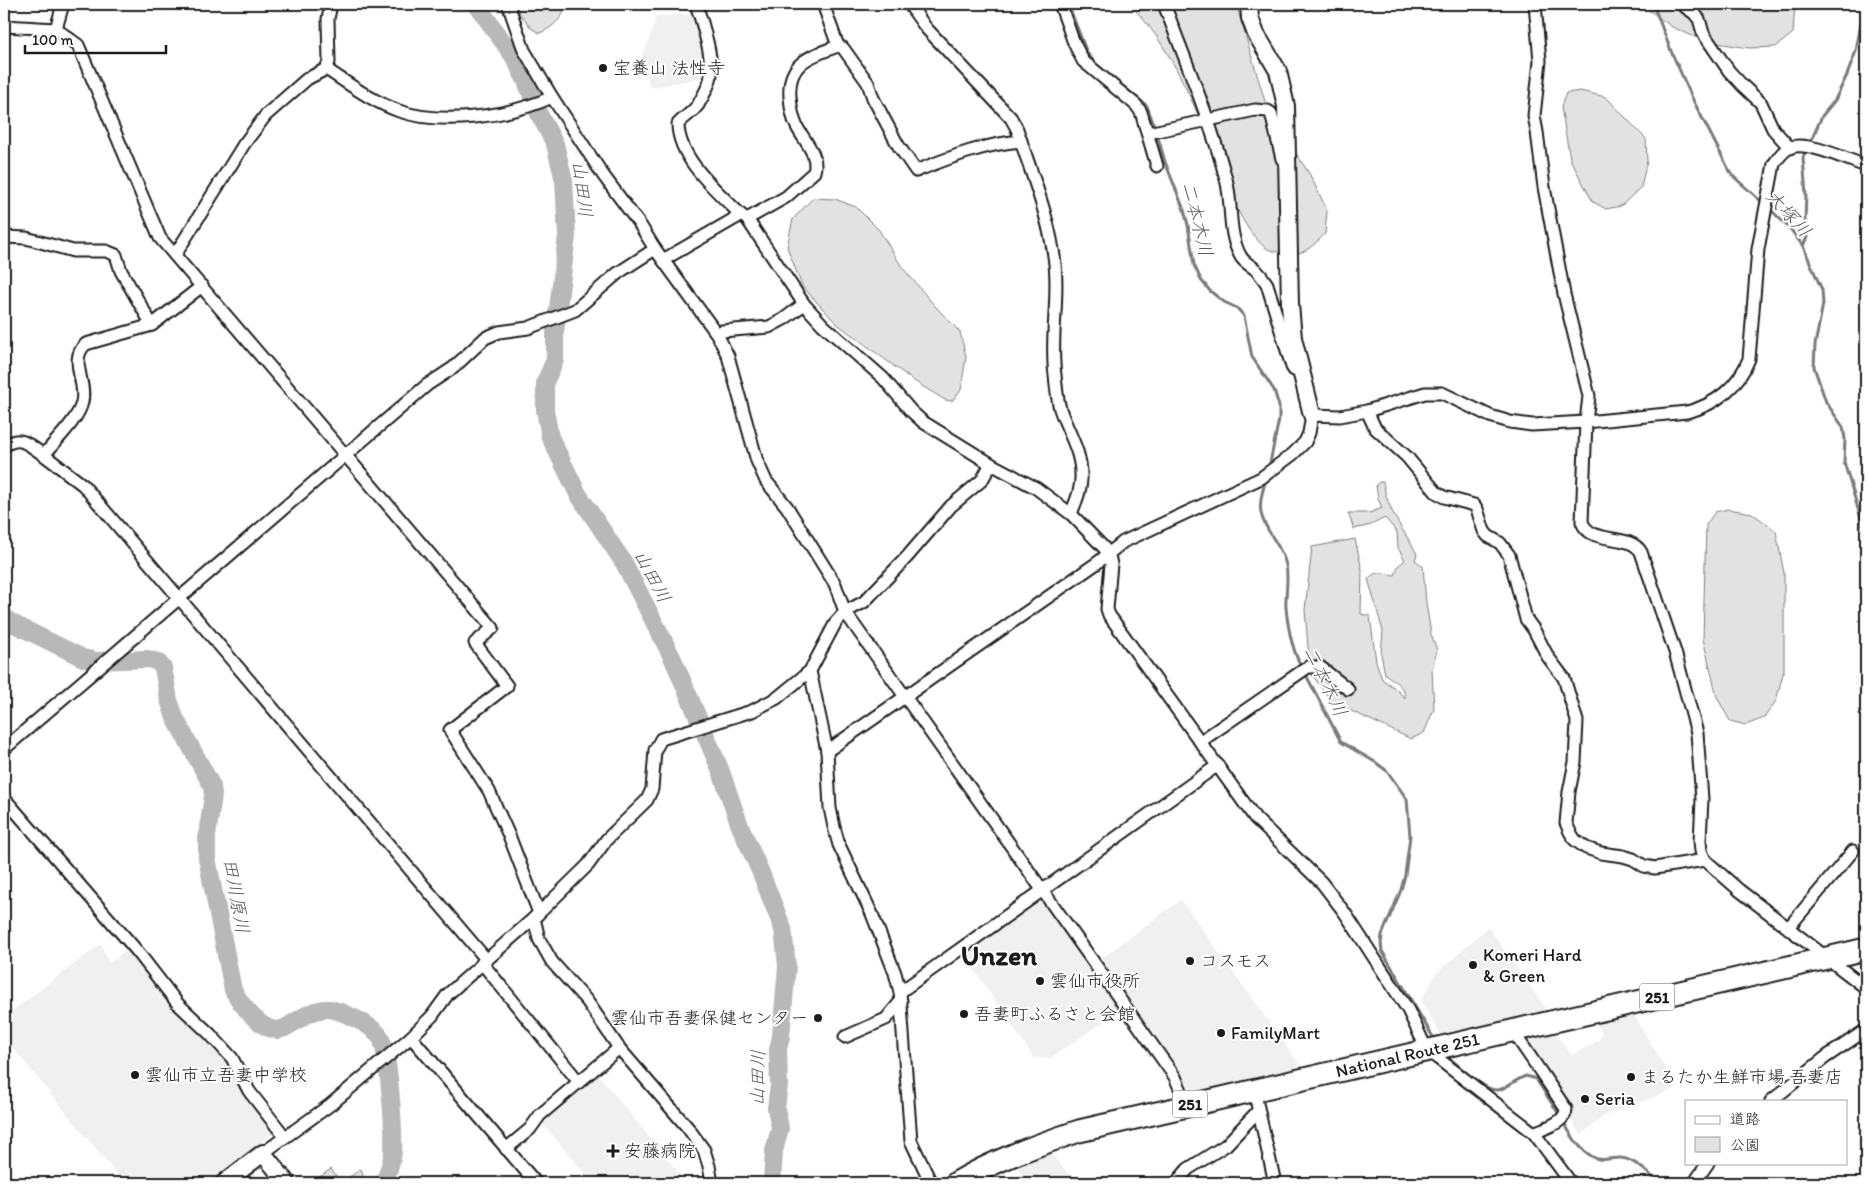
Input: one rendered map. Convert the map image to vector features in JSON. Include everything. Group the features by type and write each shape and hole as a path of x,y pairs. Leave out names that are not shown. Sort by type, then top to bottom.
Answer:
{"highway":[{"name":"National Route 251","path":"956,1183 1024,1150 1079,1131 1187,1104 1866,949"}],"street":[{"path":"56,29 63,4"},
{"path":"175,255 244,144 266,115 307,79 326,69 329,62 328,19 331,4"},
{"path":"508,4 524,50 549,98 716,334 728,356 757,462 766,481 787,507 835,584 845,612 1175,1077 1187,1104"},
{"path":"696,4 702,20 711,68 711,80 698,104 678,124 681,141 693,165 744,217 804,304 822,324 883,378 911,411 923,422 991,464 1036,488 1070,514 1108,552 1111,564 1107,609 1109,615 1255,818 1322,883 1345,913 1435,1048 1534,1133 1571,1183"},
{"path":"823,4 838,46 842,48 868,83 873,98 898,145 916,172 961,153 1003,143 1021,141"},
{"path":"908,4 926,28 1011,118 1021,141 1048,228 1055,265 1056,282 1052,342 1054,374 1060,408 1078,455 1082,473 1080,490 1070,514"},
{"path":"1060,4 1074,43 1084,61 1136,105 1153,132 1157,166"},
{"path":"1164,4 1208,120 1227,180 1230,220 1239,251 1242,258 1262,276 1267,284 1292,367 1300,371"},
{"path":"827,751 1097,563 1108,552 1123,542 1261,478 1305,442 1309,433 1312,415 1293,338 1290,305 1288,161 1284,90 1278,71 1256,34 1250,18 1249,4"},
{"path":"1535,4 1540,61 1534,116 1544,187 1564,294 1589,396 1586,422 1582,522 1590,532 1633,543 1641,552 1675,652 1697,733 1701,784 1700,841 1705,860 1739,890 1866,988"},
{"path":"1681,4 1699,19 1703,33 1729,71 1742,86 1762,103 1773,129 1790,148"},
{"path":"4,26 56,29 78,45 160,238 493,628 475,643 507,686 450,730 489,792 510,838 536,916 539,939 544,949 552,962 587,1001 619,1048 688,1128 704,1150 712,1183"},
{"path":"663,260 786,197 814,172 815,157 792,115 789,86 791,77 805,60 838,46"},
{"path":"326,69 379,102 400,112 433,117 460,119 484,116 527,106 549,98"},
{"path":"1153,132 1255,110 1270,111 1282,158 1288,161"},
{"path":"1312,415 1340,416 1434,392 1442,393 1490,416 1510,422 1532,425 1586,422 1687,412 1715,402 1736,381 1749,359 1758,249 1774,164 1781,154 1790,148 1800,145 1866,166"},
{"path":"4,237 26,238 73,251 111,252 116,255 121,271 152,325"},
{"path":"4,749 427,385 454,368 485,338 499,332 528,328 575,310 618,273 655,249"},
{"path":"44,454 79,412 83,392 78,362 81,348 86,344 152,325 202,286"},
{"path":"716,334 722,331 769,326 784,319 804,304"},
{"path":"1367,410 1375,428 1407,458 1436,492 1444,498 1474,505 1484,531 1488,536 1500,543 1509,556 1526,619 1548,657 1564,678 1577,720 1575,762 1569,792 1566,823 1575,840 1586,848 1601,853 1624,856 1644,866 1655,868 1705,860"},
{"path":"4,446 12,440 20,440 44,454 83,485 484,961 579,1082"},
{"path":"224,1183 330,1105 411,1037 432,1016 448,994 536,916 588,865 607,839 647,800 652,789 655,750 658,742 666,736 752,711 777,698 810,671 836,622 845,612 864,602 907,557 951,506 982,480 991,464"},
{"path":"1201,741 1312,666 1320,667 1348,690"},
{"path":"810,671 827,751 830,808 839,845 872,914 895,973 900,997 911,1142 931,1183"},
{"path":"1701,784 1704,782 1705,777 1706,755 1702,729"},
{"path":"845,1037 886,1019 900,997 1218,765"},
{"path":"4,798 137,951 178,1004 232,1058 249,1090 285,1137"},
{"path":"1789,927 1853,851"},
{"path":"1512,1030 1566,1109 1560,1119 1534,1133"},
{"path":"1772,1100 1826,1057 1866,1030"},
{"path":"411,1037 536,1183"},
{"path":"506,1149 530,1129 540,1115 619,1048"},
{"path":"1254,1090 1274,1183"},
{"path":"1176,1183 1188,1169 1226,1145 1258,1111"},
{"path":"264,1153 287,1183"},
{"path":"1694,1183 1707,1164"}],"shaded area":[{"path":"696,14 707,76 650,88 642,53 647,47 656,16"},
{"name":"雲仙市役所","path":"1038,900 1041,900 1116,1007 1116,1013 1049,1059 1034,1058 964,955"},
{"path":"1181,900 1300,1065 1298,1069 1200,1092 1194,1090 1189,1087 1099,960"},
{"path":"1488,927 1549,1013 1442,1037 1421,1000 1437,973"},
{"name":"雲仙市立吾妻中学校","path":"101,944 109,963 129,948 227,1059 243,1090 274,1132 213,1183 124,1183 4,1037 4,1017"},
{"path":"1631,1010 1677,1088 1604,1116 1581,1135 1518,1035 1550,1027 1572,1055 1599,1040 1602,1032 1592,1019"},
{"name":"安藤病院","path":"596,1072 687,1183 593,1183 540,1120"},
{"path":"1047,1148 1060,1165 1079,1183 1017,1183 1023,1176 1013,1161"},
{"path":"251,1172 266,1178 270,1183 237,1183"}],"green space":[{"path":"512,4 568,4 557,22 540,33 532,29"},
{"path":"1129,4 1236,4 1267,108 1310,175 1327,210 1325,234 1306,250 1300,253 1288,254 1271,250 1257,240 1249,230 1242,219 1180,76 1157,37"},
{"path":"1644,4 1795,4 1793,33 1776,47 1749,48 1704,41 1672,27 1646,8"},
{"path":"1580,91 1606,97 1646,139 1647,161 1641,187 1621,206 1606,209 1593,202 1570,159 1561,107 1566,93"},
{"path":"813,198 835,199 856,207 879,230 902,267 960,332 966,357 961,390 952,401 945,400 914,381 836,323 802,286 787,247 793,219"},
{"path":"1379,482 1383,482 1392,512 1417,554 1415,560 1423,566 1431,634 1437,650 1432,670 1434,709 1424,733 1411,739 1332,702 1310,672 1305,610 1312,547 1355,539 1362,570 1361,614 1370,616 1376,661 1382,679 1405,698 1401,687 1385,674 1381,654 1383,631 1368,579 1378,573 1395,575 1398,566 1405,560 1398,548 1397,532 1385,518 1371,525 1354,529 1348,513 1369,513 1382,508 1378,499 1376,485"},
{"path":"1728,509 1752,513 1776,531 1784,573 1784,670 1776,701 1764,718 1746,725 1730,721 1717,697 1703,639 1706,525 1715,512"},
{"path":"331,1169 341,1183 311,1183"},
{"path":"361,1169 365,1183 341,1183"}],"waterway":[{"name":"山田川","path":"476,4 514,57 526,81 539,114 555,144 564,181 567,236 555,332 555,360 545,382 545,410 550,437 578,494 624,563 673,659 720,769 740,826 783,929 787,966 778,1050 779,1085 776,1108 780,1128 774,1151 772,1183"},
{"name":"二本木川","path":"1068,4 1087,53 1096,64 1147,106 1155,128"},
{"name":"大塚川","path":"1653,4 1671,51 1694,102 1729,170 1734,177 1763,203"},
{"path":"1811,141 1822,116 1835,100 1847,75 1856,51 1861,23 1866,15"},
{"name":"二本木川","path":"1157,134 1165,162 1184,210 1194,265 1201,280 1210,291 1224,302 1237,308 1244,316 1252,357 1274,390 1279,406 1279,419 1269,468"},
{"path":"1803,246 1807,237 1803,158 1805,152"},
{"name":"大塚川","path":"1768,207 1792,231 1803,246 1822,290 1823,304 1815,345 1814,367 1826,402 1843,427 1845,439 1844,462 1862,522 1866,543"},
{"name":"二本木川","path":"1266,479 1261,500 1262,519 1281,551 1286,565 1288,623 1293,646 1302,668"},
{"name":"田川原川","path":"4,617 10,622 83,658 96,661 148,659 158,662 163,668 169,700 175,718 212,786 213,795 207,836 207,858 233,990 251,1015 264,1026 271,1029 282,1029 313,1012 329,1009 356,1019 379,1035 386,1055 393,1126 393,1154 384,1183"},
{"name":"二本木川","path":"1305,673 1341,742 1387,771 1407,799 1410,836 1405,875 1401,890 1382,935 1381,943 1382,951 1436,1042"},
{"name":"二本木川","path":"1446,1055 1478,1082 1492,1089 1502,1089 1526,1076 1536,1079 1560,1116"},
{"name":"二本木川","path":"1563,1122 1588,1154 1600,1159 1620,1158 1630,1160 1650,1175 1657,1183"}],"place":[{"name":"宝養山 法性寺","path":"603,68"},
{"name":"コスモス","path":"1190,961"},
{"name":"Komeri Hard & Green","path":"1473,965"},
{"name":"雲仙市役所","path":"1040,981"},
{"name":"吾妻町ふるさと会館","path":"964,1014"},
{"name":"雲仙市吾妻保健センター","path":"818,1018"},
{"name":"FamilyMart","path":"1221,1033"},
{"name":"雲仙市立吾妻中学校","path":"135,1075"},
{"name":"まるたか生鮮市場 吾妻店","path":"1631,1077"},
{"name":"Seria","path":"1585,1099"},
{"name":"安藤病院","path":"613,1151"}],"district":[{"name":"Unzen","path":"999,955"}]}
